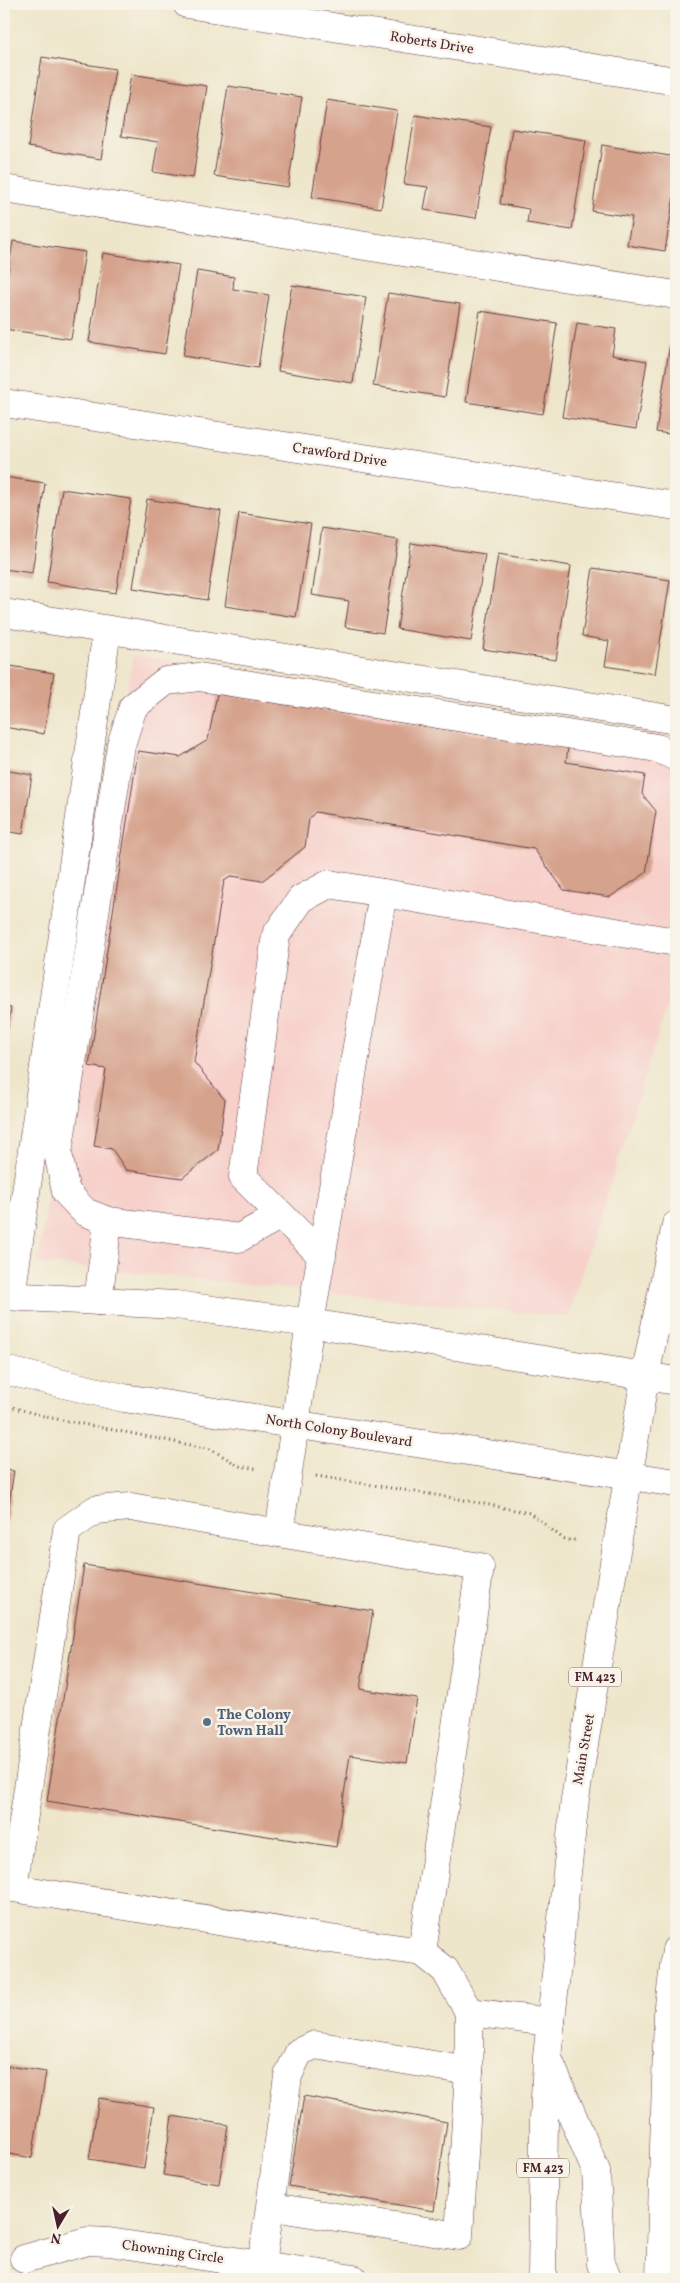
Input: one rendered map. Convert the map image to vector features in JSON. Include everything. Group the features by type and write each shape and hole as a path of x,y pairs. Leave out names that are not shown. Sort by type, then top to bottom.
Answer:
{"main road":[{"name":"Roberts Drive","path":"187,4 676,80"},
{"path":"4,189 676,295"},
{"name":"Crawford Drive","path":"4,403 676,506"},
{"path":"4,612 676,720"},
{"path":"107,630 8,1296 176,1305 310,1323 676,1381"},
{"path":"281,1215 239,1238 108,1221 85,1212 66,1192 58,1153 121,745 133,707 166,681 199,677 657,748 676,757"},
{"path":"322,1256 243,1177 276,935 301,899 330,884 674,936"},
{"path":"279,1533 310,1323 383,893"},
{"path":"98,1301 108,1221"},
{"name":"Main Street","path":"542,2279 544,2119 548,2057 575,1799 645,1376 676,1225"},
{"name":"North Colony Boulevard","path":"7,1376 124,1398 676,1483"},
{"path":"272,2207 459,2236 469,2071 469,2012 446,1970 422,1952 13,1888 67,1530 95,1510 132,1507 480,1567 422,1952"},
{"path":"660,2279 668,2014 676,1950"},
{"path":"469,2012 551,2022"},
{"path":"262,2264 272,2207 288,2076 299,2052 315,2045 469,2071"},
{"path":"548,2057 596,2171 601,2264 608,2279"},
{"name":"Chowning Circle","path":"24,2259 87,2241 109,2242 354,2279"}],"shaded area":[{"path":"133,655 676,738 676,978 568,1317 38,1263"}],"building":[{"path":"676,4 676,9 647,5"},
{"path":"42,57 115,69 101,159 28,147"},
{"path":"131,74 207,86 193,178 153,172 158,142 121,136"},
{"path":"228,86 302,97 288,187 214,176"},
{"path":"327,100 397,111 381,208 312,197"},
{"path":"415,115 491,127 476,218 424,210 428,187 404,184"},
{"path":"512,129 586,140 572,230 527,223 529,209 500,204"},
{"path":"602,145 676,157 676,183 665,251 627,245 632,217 592,211"},
{"path":"13,241 85,252 71,339 4,329 4,297"},
{"path":"103,253 179,265 165,354 89,342"},
{"path":"197,271 234,277 233,289 269,295 258,368 183,356"},
{"path":"292,285 366,297 353,383 278,371"},
{"path":"388,293 460,304 445,397 373,386"},
{"path":"480,311 557,323 543,414 466,402"},
{"path":"577,323 616,329 612,355 647,361 636,429 562,417"},
{"path":"670,344 676,345 676,435 656,432"},
{"path":"4,477 45,483 32,573 4,569"},
{"path":"62,489 131,499 116,593 47,582"},
{"path":"147,499 221,511 207,600 133,588"},
{"path":"239,513 311,524 296,617 225,606"},
{"path":"322,528 398,540 383,633 345,627 349,601 312,595"},
{"path":"411,543 485,554 471,641 397,629"},
{"path":"498,554 571,566 556,660 483,649"},
{"path":"593,568 670,580 655,674 605,666 609,641 582,636"},
{"path":"4,665 54,673 44,734 4,727"},
{"path":"217,694 568,748 566,762 645,775 642,794 656,811 646,873 610,897 564,890 534,849 315,812 309,819 305,847 262,881 232,876 224,881 194,1062 225,1100 218,1150 182,1178 126,1170 112,1149 94,1146 106,1069 89,1066 138,751 180,757 208,740"},
{"path":"4,770 32,775 23,834 4,831"},
{"path":"4,1007 11,1008 5,1045 4,1045"},
{"path":"4,1470 14,1471 5,1529 4,1529"},
{"name":"The Colony Town Hall","path":"84,1565 373,1611 360,1689 417,1698 407,1763 350,1755 336,1847 47,1801"},
{"path":"8,2066 46,2072 32,2158 4,2153 4,2091"},
{"path":"304,2096 447,2122 434,2211 289,2186"},
{"path":"99,2098 154,2107 144,2168 89,2159"},
{"path":"172,2116 228,2125 219,2184 163,2175"}],"place":[{"name":"The Colony Town Hall","path":"207,1722"}]}
